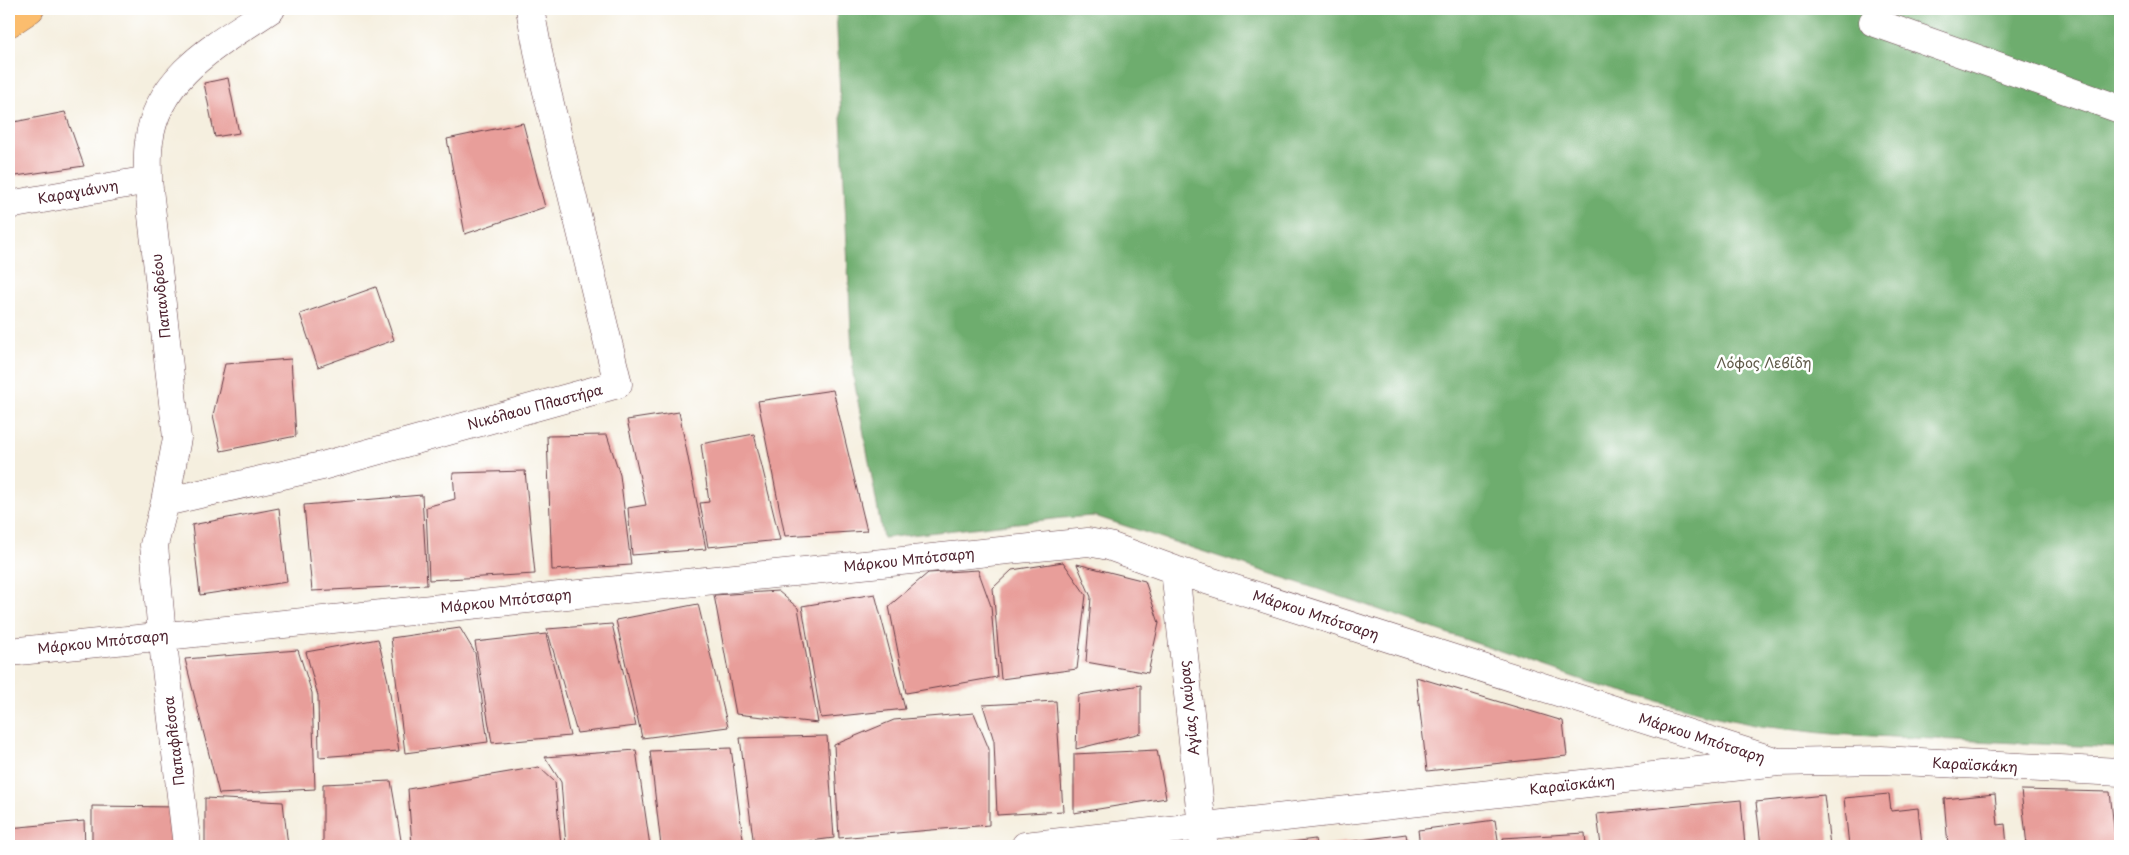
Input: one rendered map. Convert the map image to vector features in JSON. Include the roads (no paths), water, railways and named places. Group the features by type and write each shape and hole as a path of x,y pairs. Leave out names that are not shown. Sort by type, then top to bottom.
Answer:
{"highway":[{"path":"9,23 30,9"}],"street":[{"name":"Παπανδρέου","path":"162,636 154,546 165,502 177,438 148,180 149,142 152,124 160,103 174,82 191,64 271,9"},
{"name":"Νικόλαου Πλαστήρα","path":"165,502 322,466 618,384 541,67 530,9"},
{"path":"1873,22 2120,109"},
{"name":"Καραγιάννη","path":"9,205 148,180"},
{"name":"Μάρκου Μπότσαρη","path":"9,652 1088,542 1109,546 1175,570 1778,762"},
{"name":"Αγίας Λαύρας","path":"1175,570 1203,836"},
{"name":"Παπαφλέσσα","path":"162,636 187,846"},
{"name":"Καραϊσκάκη","path":"1025,846 1203,836 1778,762 1881,760 2120,772"}],"park label":[{"name":"Λόφος Λεβίδη","path":"1764,363"}]}
